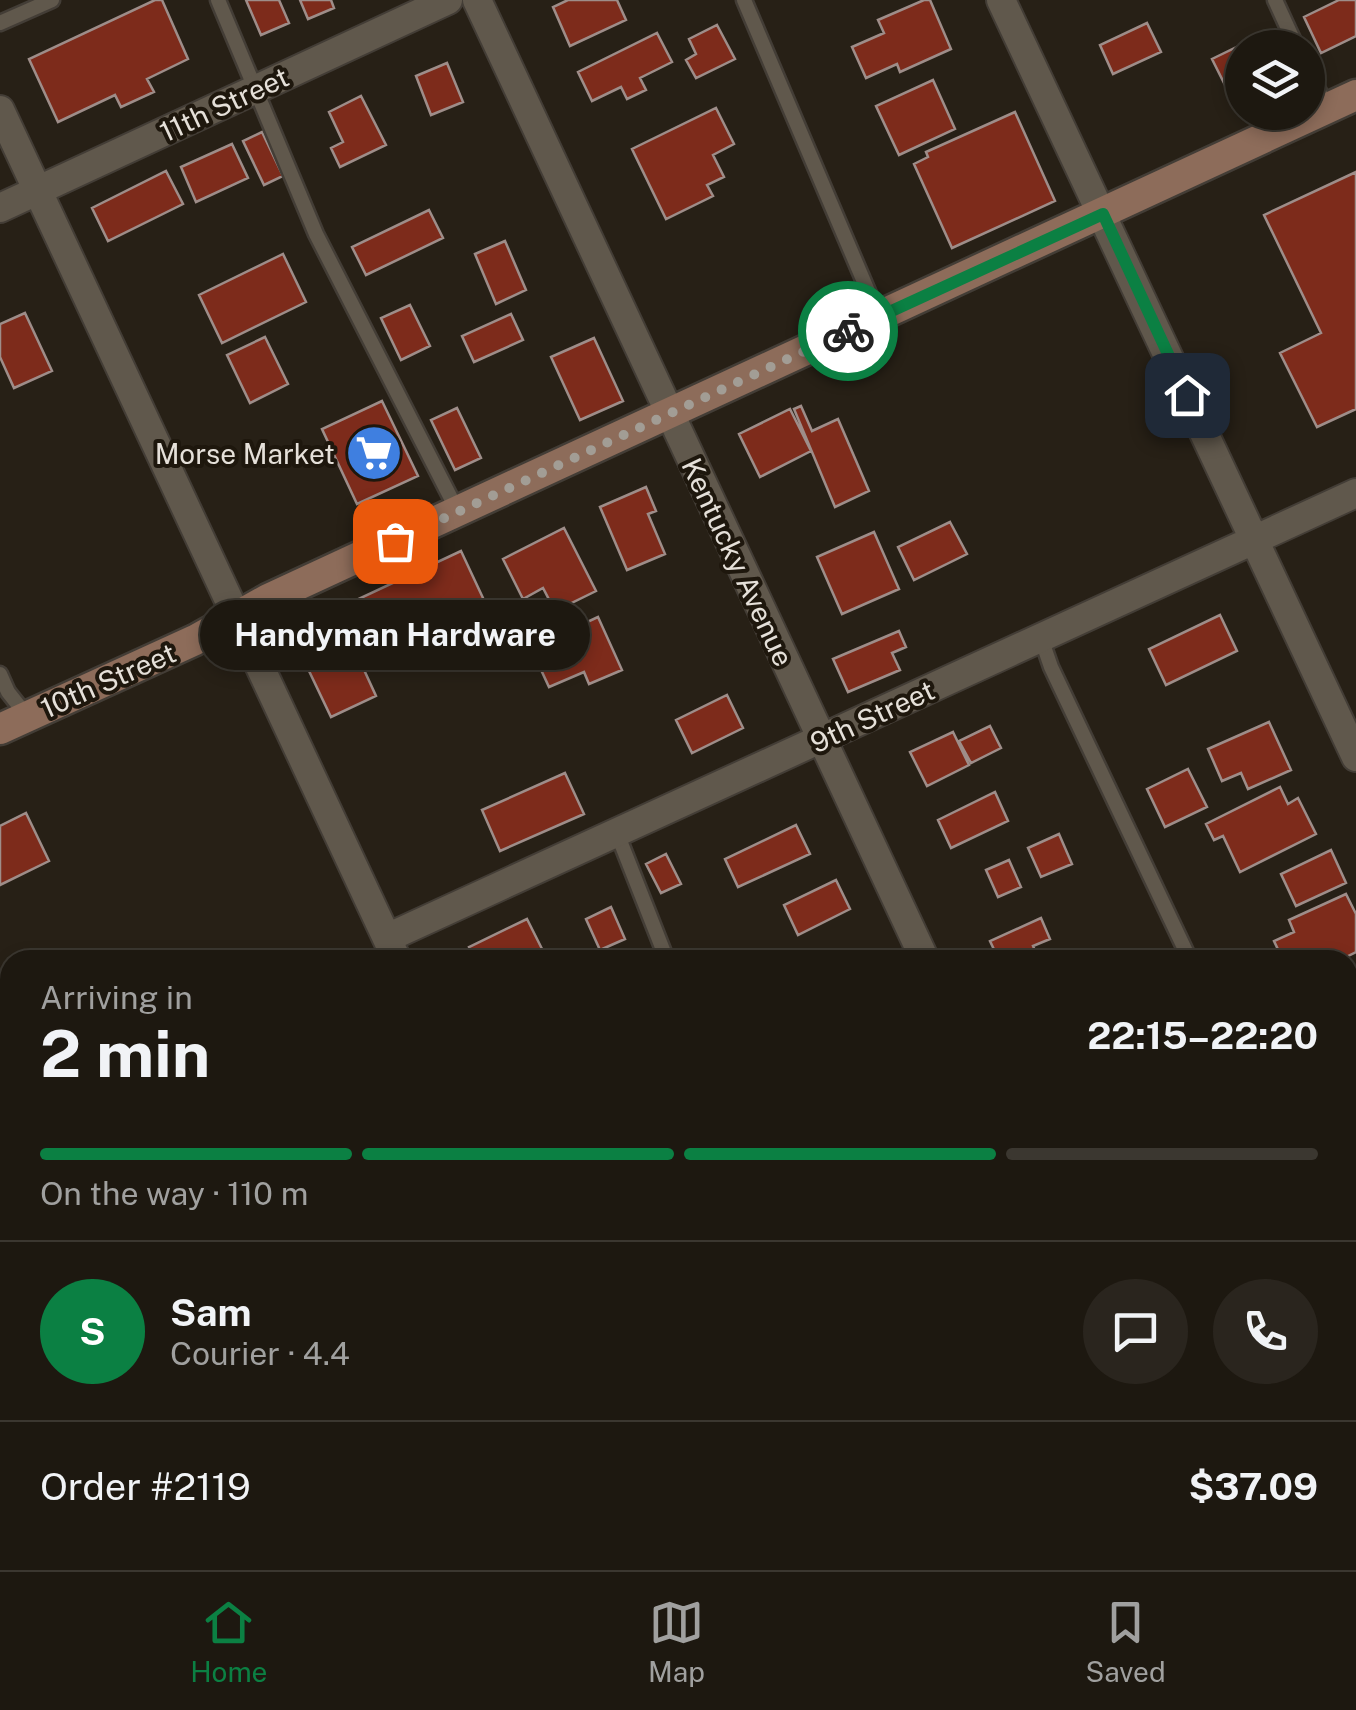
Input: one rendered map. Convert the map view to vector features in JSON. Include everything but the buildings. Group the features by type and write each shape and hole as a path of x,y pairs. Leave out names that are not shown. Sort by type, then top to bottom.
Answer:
{"street":[{"name":"11th Street","path":"0,208 448,0"},
{"name":"Kentucky Avenue","path":"477,0 919,950"},
{"path":"1002,0 1356,757"},
{"name":"10th Street","path":"14,723 195,640 268,599 1356,95"},
{"path":"0,110 392,949"},
{"name":"9th Street","path":"392,949 617,833 1356,493"}],"lane":[{"path":"0,23 52,0"},
{"path":"218,0 316,234 458,512"},
{"path":"744,0 880,317"},
{"path":"1275,0 1289,30"},
{"path":"1325,104 1327,108"},
{"path":"1041,638 1185,950"},
{"path":"0,674 14,723"},
{"path":"617,833 664,950"}],"way so far":[{"path":"395,541 848,331"}],"place":[{"name":"Morse Market","path":"374,453"},
{"name":"Handyman Hardware","path":"395,541"}],"route":[{"path":"848,331 1103,214 1187,395"}]}
